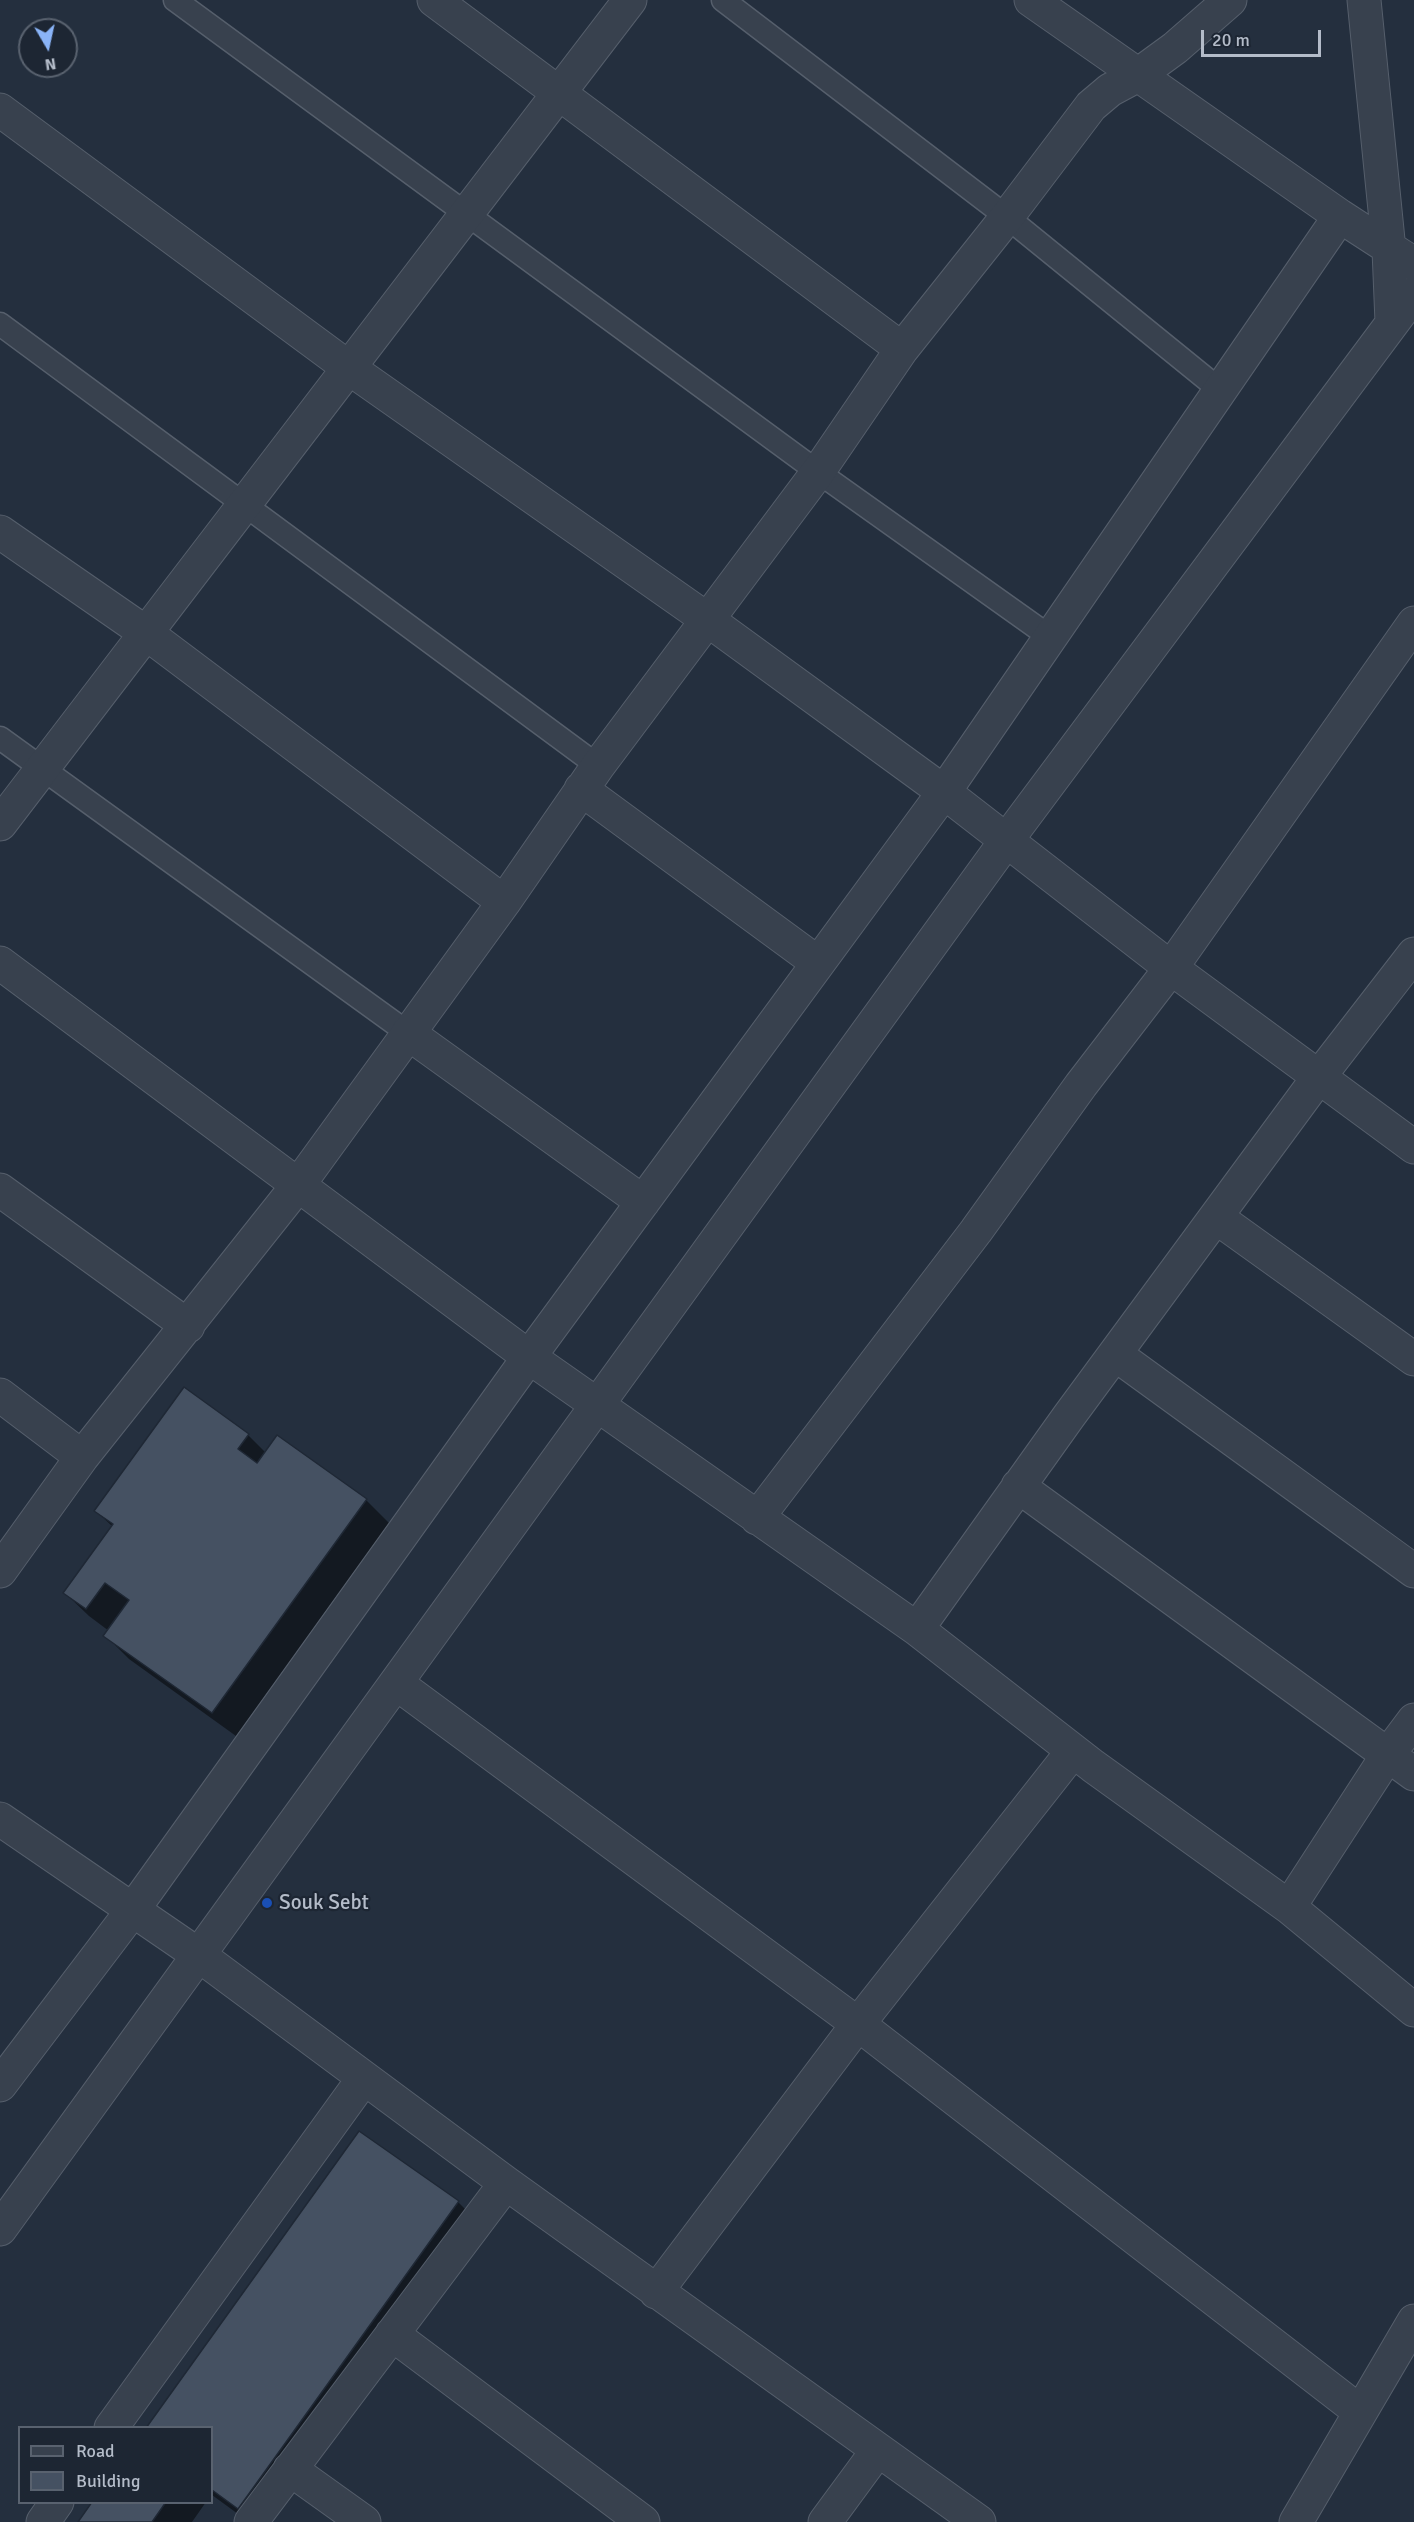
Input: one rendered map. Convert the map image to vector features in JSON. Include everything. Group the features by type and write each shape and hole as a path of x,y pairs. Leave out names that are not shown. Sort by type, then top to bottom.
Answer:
{"street":[{"path":"434,0 902,349"},
{"path":"0,824 630,0"},
{"path":"1031,0 1402,257"},
{"path":"0,1571 82,1456 299,1184 504,902 590,778 818,472 902,349 1090,106 1110,90 1138,75 1175,48 1230,0"},
{"path":"1364,0 1402,257 1392,322"},
{"path":"0,110 349,368 708,620 944,792 1171,968 1414,1147"},
{"path":"3,2075 132,1911 529,1357 944,792 1340,216"},
{"path":"0,2229 200,1956 1006,840 1414,294"},
{"path":"0,532 146,633 504,902"},
{"path":"757,1518 976,1231 1081,1086 1171,968 1414,623"},
{"path":"590,778 818,963"},
{"path":"917,1629 1018,1486 1318,1078 1414,954"},
{"path":"0,963 596,1406 917,1629 1073,1750 1289,1907 1414,2010"},
{"path":"408,1033 643,1202"},
{"path":"0,1190 188,1326"},
{"path":"1216,1217 1414,1359"},
{"path":"1115,1354 1414,1571"},
{"path":"0,1395 82,1456"},
{"path":"1018,1486 1414,1774"},
{"path":"396,1683 858,2024 1359,2411"},
{"path":"1289,1907 1387,1756 1414,1720"},
{"path":"656,2292 858,2024 1073,1750"},
{"path":"0,1819 200,1956 656,2292 979,2522"},
{"path":"112,2426 364,2078"},
{"path":"251,2522 506,2183"},
{"path":"1296,2522 1359,2411 1414,2321"},
{"path":"392,2334 643,2522"},
{"path":"825,2522 878,2450"},
{"path":"290,2469 364,2522"},
{"path":"43,2522 56,2504"}],"lane":[{"path":"175,0 818,472 1050,637"},
{"path":"723,0 1007,216 1220,390"},
{"path":"0,324 245,503 590,778"},
{"path":"0,738 408,1033"}],"building":[{"path":"184,1387 249,1434 238,1449 257,1463 277,1435 367,1499 212,1713 103,1636 129,1600 105,1583 86,1609 63,1593 113,1524 94,1511"},
{"path":"359,2131 459,2201 238,2509 213,2491 213,2426 147,2426"},
{"path":"91,2504 165,2504 152,2522 78,2522"}],"place":[{"name":"Souk Sebt","path":"267,1903"}]}
